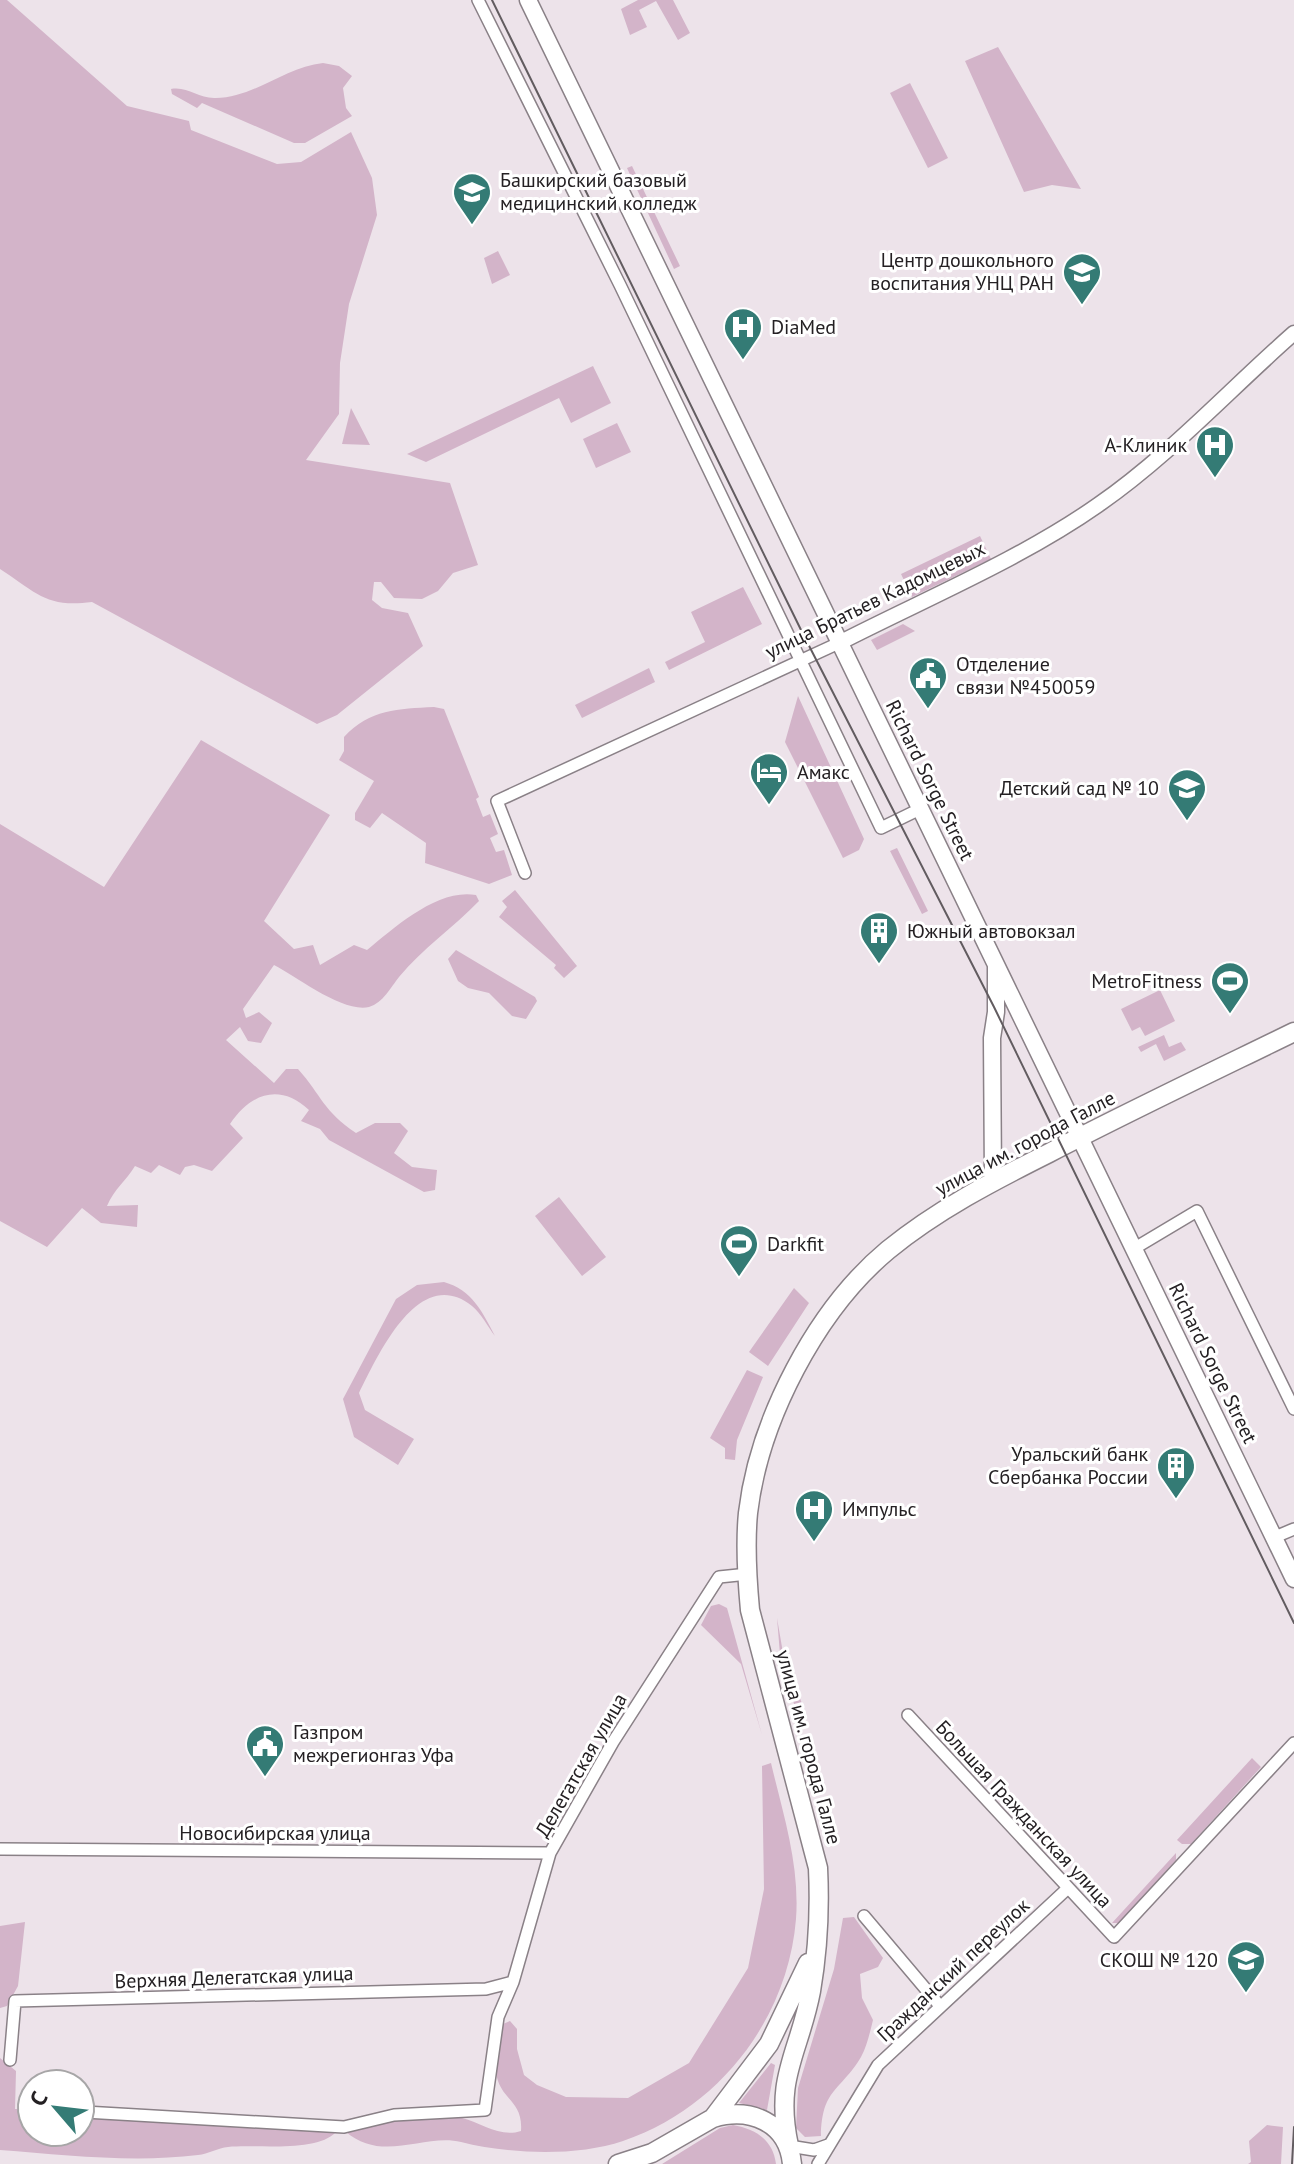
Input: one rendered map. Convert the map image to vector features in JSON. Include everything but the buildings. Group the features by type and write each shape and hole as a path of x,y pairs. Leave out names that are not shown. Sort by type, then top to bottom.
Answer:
{"main road":[{"name":"Richard Sorge Street","path":"528,0 1294,1579"},
{"path":"993,1181 992,1038 996,1012 996,962"},
{"name":"улица им. города Галле","path":"790,2155 782,2116 782,2098 810,1993 817,1942 818,1868 750,1610 748,1574 748,1512 769,1428 788,1383 813,1338 844,1297 886,1252 935,1216 1080,1135 1294,1032"},
{"name":"улица им. города Галле","path":"618,2164 652,2153 713,2118 769,2044 817,1942"},
{"path":"713,2118 739,2112 756,2116 779,2131 790,2155"}],"street":[{"path":"478,0 802,660 881,828 922,808"},
{"name":"улица Братьев Кадомцевых","path":"525,873 497,801 841,642 1039,541 1100,504 1247,380 1294,333"},
{"path":"1135,1248 1197,1211 1294,1409"},
{"path":"1275,1537 1294,1529"},
{"name":"Делегатская улица","path":"96,2113 169,2120 344,2127 394,2115 485,2110 498,2017 513,1982 550,1853 613,1742 719,1577 748,1574"},
{"name":"Большая Гражданская улица","path":"908,1715 1114,1937 1294,1743"},
{"name":"Новосибирская улица","path":"0,1849 550,1853"},
{"name":"Гражданский переулок","path":"818,2164 878,2065 1068,1888"},
{"path":"864,1916 940,2006"},
{"name":"Верхняя Делегатская улица","path":"10,2060 15,2001 486,1989 513,1982"},
{"path":"790,2155 828,2144"}],"shaded area":[{"path":"0,0 7,0 127,106 189,121 191,130 277,164 301,162 351,132 372,178 377,215 349,304 340,363 339,414 306,460 450,483 478,565 453,573 438,591 422,599 394,598 381,582 374,582 372,600 382,608 408,613 423,646 337,715 317,724 92,602 52,601 0,569"},
{"path":"638,0 673,0 690,33 678,40 656,1 639,10 647,27 630,35 621,9"},
{"path":"998,47 1081,189 1052,185 1024,192 965,61"},
{"path":"323,63 339,66 352,76 343,88 346,108 352,116 305,143 294,143 202,103 197,108 172,94 171,89 214,98 228,97 242,94 295,70"},
{"path":"910,83 948,158 928,168 890,93"},
{"path":"632,166 680,266 674,269 627,168"},
{"path":"498,251 510,275 492,284 484,258"},
{"path":"593,366 611,403 571,423 559,398 426,462 407,454"},
{"path":"351,408 370,445 342,444"},
{"path":"617,423 631,452 596,468 583,439"},
{"path":"980,536 991,559 912,597 901,574"},
{"path":"743,587 762,624 669,670 665,662 705,642 691,612"},
{"path":"903,624 915,631 877,650 871,640"},
{"path":"649,668 655,682 582,718 575,705"},
{"path":"798,696 864,839 859,850 843,858 785,742"},
{"path":"434,707 444,709 479,797 476,799 483,817 490,814 498,834 490,838 496,852 504,850 512,875 489,884 425,863 426,843 382,813 370,828 355,820 355,813 374,781 339,760 344,751 344,737 364,721 385,712"},
{"path":"201,740 330,815 264,921 294,949 313,945 320,965 354,945 367,950 432,903 462,894 476,895 479,901 418,957 374,1005 346,1005 274,965 243,1009 246,1018 259,1012 272,1023 261,1043 248,1041 240,1027 226,1040 274,1083 286,1069 298,1069 329,1110 356,1133 375,1123 400,1123 408,1131 394,1153 412,1167 437,1170 435,1190 424,1192 329,1140 320,1129 301,1121 309,1110 298,1102 287,1096 266,1095 247,1105 230,1124 243,1138 212,1171 194,1165 185,1167 180,1175 159,1165 151,1173 135,1166 107,1206 138,1205 137,1227 101,1223 82,1208 47,1247 0,1221 0,824 104,887"},
{"path":"897,848 928,911 922,914 890,851"},
{"path":"515,890 577,966 564,978 554,968 556,965 499,917 507,907 502,901"},
{"path":"456,950 535,997 537,1001 526,1019 512,1016 489,993 468,988 458,981 448,959"},
{"path":"1160,990 1175,1021 1145,1036 1140,1027 1132,1031 1121,1009"},
{"path":"1164,1035 1169,1047 1181,1042 1186,1050 1164,1061 1156,1044 1141,1052 1138,1047"},
{"path":"559,1197 606,1257 582,1276 535,1216"},
{"path":"444,1282 469,1296 481,1310 495,1336 472,1306 452,1296 434,1297 417,1305 402,1320 388,1339 359,1393 365,1410 414,1439 398,1465 354,1437 343,1399 396,1299 417,1285"},
{"path":"794,1288 809,1303 768,1366 749,1352"},
{"path":"747,1370 763,1377 737,1440 735,1460 725,1459 725,1448 710,1438"},
{"path":"719,1604 727,1608 762,1735 741,1664 701,1625 711,1606"},
{"path":"777,1618 783,1653 804,1709 796,1711 780,1654"},
{"path":"1252,1758 1261,1767 1191,1844 1182,1844 1177,1840"},
{"path":"771,1763 790,1840 797,1899 790,1956 779,1991 763,2024 743,2055 718,2082 690,2106 658,2126 623,2141 584,2150 521,2151 447,2140 388,2147 359,2141 345,2131 403,2119 449,2116 506,2133 521,2131 519,2114 501,2088 496,2074 503,2024 510,2021 517,2029 517,2049 524,2075 537,2085 566,2097 628,2098 689,2063 748,1968 764,1889 762,1766"},
{"path":"1176,1853 1176,1860 1120,1923 1112,1923"},
{"path":"854,1917 883,1958 878,1967 860,1974 862,1998 873,2020 861,2057 829,2099 822,2120 821,2136 805,2137 796,2128 798,2088 834,1969 843,1918"},
{"path":"25,1922 18,1986 7,2006 0,2008 0,1926"},
{"path":"0,2058 16,2071 16,2148 96,2148 96,2115 119,2120 336,2132 315,2143 228,2147 173,2157 99,2157 0,2150"},
{"path":"771,2063 775,2065 767,2110 739,2103"},
{"path":"733,2125 749,2129 762,2137 771,2148 776,2164 662,2164 720,2128"},
{"path":"1267,2125 1283,2127 1281,2164 1248,2164 1251,2162 1249,2141"}],"tram line":[{"path":"492,0 803,634 994,1007 1294,1623"},
{"path":"1292,2164 1294,2127"}],"place":[{"name":"Башкирский базовый медицинский колледж","path":"472,226"},
{"name":"Центр дошкольного воспитания УНЦ РАН","path":"1082,306"},
{"name":"DiaMed","path":"743,361"},
{"name":"А-Клиник","path":"1215,479"},
{"name":"Отделение связи №450059","path":"928,710"},
{"name":"Амакс","path":"769,806"},
{"name":"Детский сад № 10","path":"1187,822"},
{"name":"Южный автовокзал","path":"879,965"},
{"name":"MetroFitness","path":"1230,1015"},
{"name":"Darkfit","path":"739,1278"},
{"name":"Уральский банк Сбербанка России","path":"1176,1500"},
{"name":"Импульс","path":"814,1543"},
{"name":"Газпром межрегионгаз Уфа","path":"265,1778"},
{"name":"СКОШ № 120","path":"1246,1994"}]}
